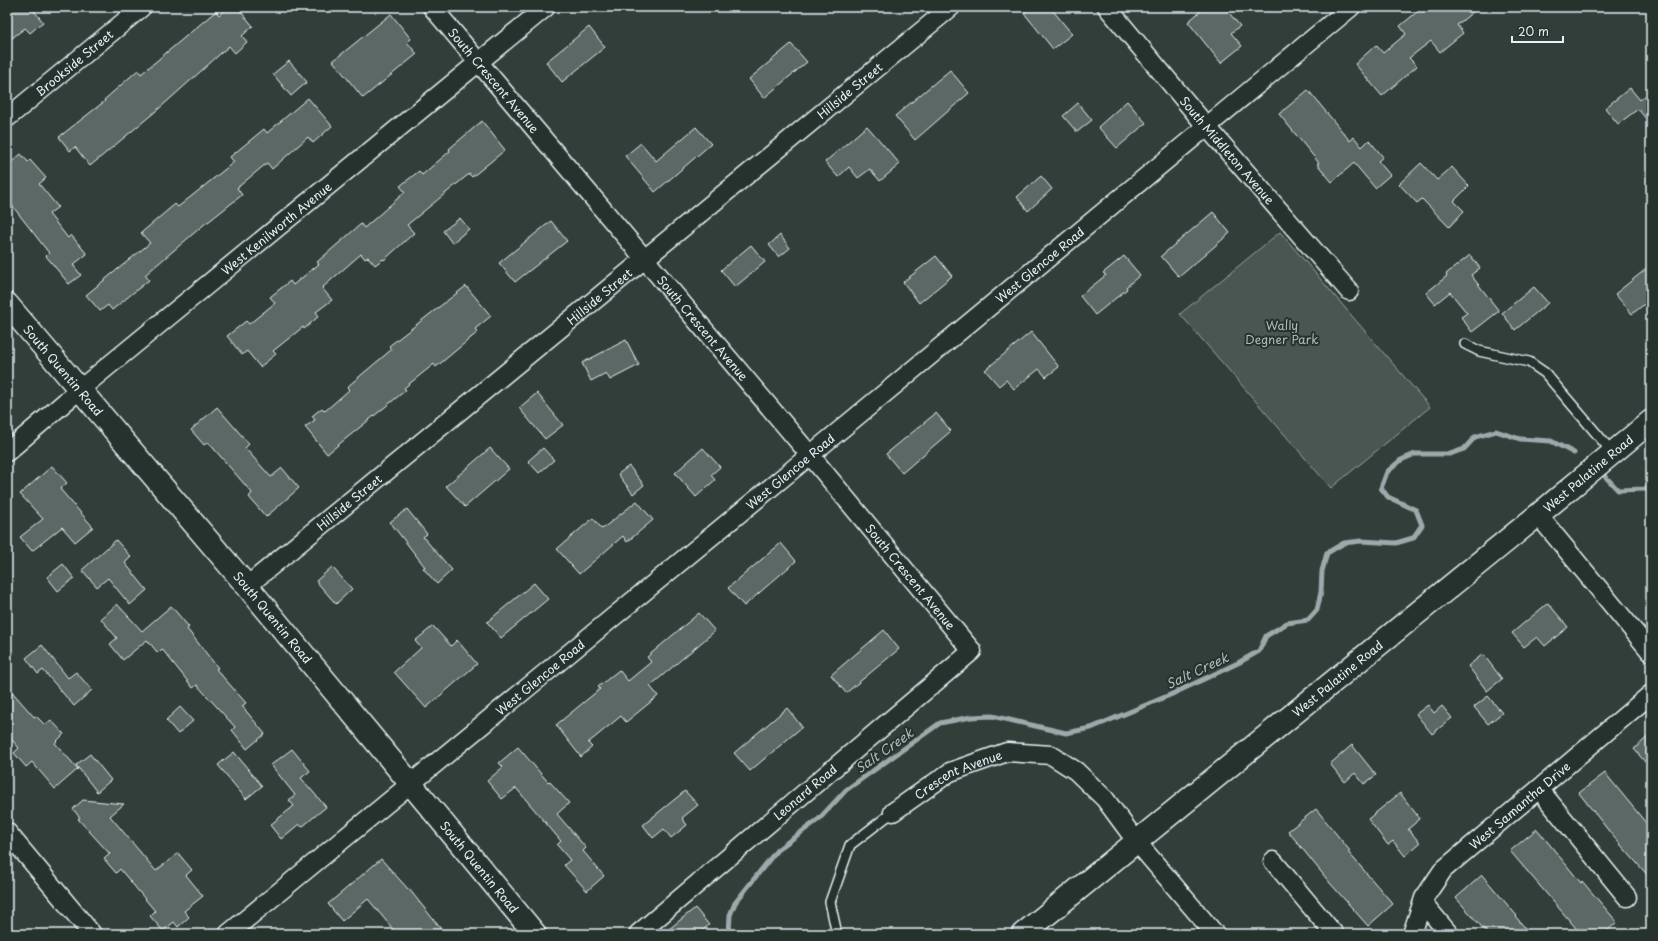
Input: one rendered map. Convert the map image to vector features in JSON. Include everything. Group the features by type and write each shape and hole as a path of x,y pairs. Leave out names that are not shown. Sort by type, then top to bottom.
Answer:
{"main road":[{"name":"South Quentin Road","path":"7,304 247,586 535,934"},
{"name":"West Palatine Road","path":"1023,934 1538,515 1651,421"}],"street":[{"name":"Brookside Street","path":"7,118 142,7"},
{"name":"South Crescent Avenue","path":"432,7 810,455 972,651"},
{"name":"West Kenilworth Avenue","path":"7,452 79,390 546,7"},
{"name":"Hillside Street","path":"247,586 951,7"},
{"name":"South Middleton Avenue","path":"1107,7 1207,127 1349,291"},
{"name":"West Glencoe Road","path":"228,934 1351,7"},
{"path":"1538,515 1651,652"},
{"name":"Leonard Road","path":"638,934 972,651"},
{"name":"West Samantha Drive","path":"1412,934 1422,903 1443,870 1651,694"},
{"name":"Crescent Avenue","path":"893,812 950,772 1007,752 1051,756 1076,771 1105,798 1136,841 1215,934"},
{"path":"1539,789 1627,896"},
{"path":"7,832 92,934"},
{"path":"1273,861 1334,934"},
{"path":"1422,903 1449,934"}],"lane":[{"path":"1465,344 1479,350 1529,362 1545,374 1613,453"},
{"path":"837,934 830,902 850,845 893,812"}],"green space":[{"name":"Wally Degner Park","path":"1280,232 1430,407 1331,488 1180,314"}],"building":[{"path":"13,7 31,7 43,22 30,33 25,28 7,42 7,12"},
{"path":"229,7 237,7 253,26 242,36 247,42 235,53 229,46 162,106 90,166 75,147 70,151 59,137 105,101 104,100 138,70 141,74 216,11 219,15"},
{"path":"1031,7 1050,7 1072,34 1053,49 1024,13"},
{"path":"1205,7 1224,7 1240,26 1231,33 1242,46 1221,63 1188,22"},
{"path":"1423,7 1479,7 1457,25 1463,33 1440,52 1431,41 1409,58 1417,66 1382,96 1355,64 1376,45 1383,53 1406,34 1400,26"},
{"path":"391,14 411,39 407,42 417,54 363,98 333,61"},
{"path":"589,27 605,47 562,82 546,62"},
{"path":"791,44 807,62 764,98 749,79"},
{"path":"289,61 307,82 291,96 273,74"},
{"path":"950,70 969,93 915,140 895,116"},
{"path":"1630,88 1640,100 1651,91 1651,125 1638,109 1618,124 1605,108"},
{"path":"1308,90 1350,141 1354,137 1362,147 1369,140 1383,157 1378,161 1390,175 1375,188 1354,163 1332,182 1317,164 1319,163 1279,114"},
{"path":"308,98 332,126 313,143 308,137 272,169 267,163 237,188 242,195 207,222 145,275 149,280 112,310 108,305 100,311 86,295 150,243 141,233 175,204 178,207 234,162 230,157 264,129 267,133"},
{"path":"1127,101 1146,123 1117,148 1098,127"},
{"path":"1078,103 1092,120 1077,132 1063,116"},
{"path":"482,121 505,150 472,177 469,174 407,225 414,233 384,260 383,259 375,265 368,257 365,259 361,254 322,288 332,300 316,312 319,316 304,329 303,327 273,351 276,354 260,367 247,351 242,355 227,336 246,321 249,324 275,303 270,297 290,281 293,285 319,264 317,262 361,224 364,228 405,192 400,186 419,171 422,175 450,151 449,149"},
{"path":"867,126 900,164 880,181 870,169 858,178 849,167 838,177 825,162"},
{"path":"696,127 711,144 655,192 625,156 641,143 656,161"},
{"path":"21,154 28,162 30,160 46,178 39,184 58,207 49,214 68,238 71,235 87,254 73,265 81,275 69,284 46,256 49,253 7,199 7,166"},
{"path":"1421,163 1437,180 1452,167 1469,186 1454,201 1464,211 1449,227 1422,199 1417,203 1399,184"},
{"path":"1041,176 1052,189 1028,211 1017,197"},
{"path":"1213,212 1230,233 1179,277 1161,256"},
{"path":"460,218 469,229 452,243 443,231"},
{"path":"551,221 567,241 515,282 499,263"},
{"path":"780,235 790,248 779,257 769,245"},
{"path":"751,245 765,262 735,287 721,270"},
{"path":"1470,255 1480,268 1471,275 1499,311 1472,332 1461,317 1467,313 1450,292 1435,304 1426,293 1447,276 1446,274"},
{"path":"936,256 952,276 919,303 903,282"},
{"path":"1124,256 1140,275 1126,287 1127,289 1095,315 1080,296 1106,275 1103,273"},
{"path":"1651,265 1651,299 1632,314 1615,294"},
{"path":"466,286 491,316 475,329 478,332 436,367 434,364 404,388 406,390 327,454 305,427 315,420 312,416 322,408 325,411 349,390 347,387 391,350 389,346"},
{"path":"1534,287 1548,303 1515,330 1502,313"},
{"path":"1031,332 1059,367 1046,377 1039,369 1014,389 1006,380 999,386 985,370"},
{"path":"626,340 639,365 610,380 606,373 591,381 582,363"},
{"path":"537,393 563,425 545,439 519,408"},
{"path":"217,407 249,444 245,448 271,477 282,468 299,488 266,517 249,497 252,493 208,442 204,445 191,430"},
{"path":"936,413 951,431 902,473 886,454"},
{"path":"490,448 509,469 465,507 446,486"},
{"path":"543,448 554,460 539,473 528,461"},
{"path":"703,448 720,467 711,475 715,480 696,497 675,473"},
{"path":"52,466 67,483 60,489 93,527 75,542 62,527 32,551 20,537 43,519 20,494"},
{"path":"629,466 644,485 633,494 618,474"},
{"path":"637,501 653,520 627,542 623,536 579,574 557,549 593,518 602,529"},
{"path":"407,509 427,534 423,537 452,570 437,584 423,568 425,567 390,522"},
{"path":"116,540 131,557 125,563 147,590 130,605 108,578 97,587 82,570"},
{"path":"781,543 796,561 744,606 728,588"},
{"path":"63,564 74,578 58,591 47,577"},
{"path":"332,567 352,589 336,604 316,581"},
{"path":"534,583 548,599 501,638 487,622"},
{"path":"1548,603 1568,627 1545,646 1537,637 1524,647 1512,633"},
{"path":"117,604 142,631 171,606 189,627 187,629 218,668 216,669 246,703 242,706 265,734 247,749 232,730 235,727 197,685 193,688 162,649 158,653 147,640 123,660 110,644 117,638 101,619"},
{"path":"699,613 715,631 650,686 658,696 626,722 621,716 588,743 592,747 581,757 556,725 600,689 598,687 619,670 628,681 651,662 647,657"},
{"path":"433,626 451,646 457,640 477,664 426,708 394,672 421,648 415,641"},
{"path":"884,630 899,649 846,693 831,675"},
{"path":"42,645 68,678 76,672 92,690 74,706 43,670 38,674 26,658"},
{"path":"1483,654 1502,679 1487,691 1468,666"},
{"path":"7,686 34,717 36,716 45,725 51,720 64,734 55,743 78,769 55,789 32,762 26,767 14,753 19,748 7,734"},
{"path":"1488,696 1502,713 1488,724 1474,707"},
{"path":"1428,705 1434,713 1442,706 1452,718 1432,734 1416,714"},
{"path":"180,707 193,721 178,734 166,720"},
{"path":"787,708 802,727 750,771 734,753"},
{"path":"1651,734 1651,769 1634,749"},
{"path":"1352,745 1376,775 1364,784 1355,773 1345,782 1330,764"},
{"path":"518,747 548,782 549,781 569,803 557,814 586,848 583,851 604,876 587,891 564,865 570,860 557,845 561,841 516,788 502,799 487,781 503,767 499,763"},
{"path":"292,749 310,771 301,778 326,807 302,827 299,824 281,839 270,825 294,806 289,800 295,795 271,765"},
{"path":"234,752 262,786 246,799 218,765"},
{"path":"90,754 111,780 97,792 76,765"},
{"path":"1605,773 1651,829 1651,879 1612,835 1579,793"},
{"path":"685,791 698,805 682,818 687,825 671,838 664,829 653,838 643,825"},
{"path":"1400,793 1420,819 1408,829 1420,843 1405,856 1393,841 1388,845 1368,819"},
{"path":"83,800 124,804 110,816 156,871 178,853 192,870 186,875 203,896 184,911 189,917 178,927 174,922 163,931 150,916 155,911 120,869 116,873 104,859 110,854 78,819 80,818 73,809"},
{"path":"1316,809 1350,851 1348,852 1393,904 1368,926 1330,883 1288,831"},
{"path":"1537,829 1581,883 1582,881 1617,922 1604,934 1581,934 1510,851"},
{"path":"381,859 409,889 445,934 397,934 368,899 342,921 328,904"},
{"path":"1482,875 1517,916 1516,917 1530,934 1488,934 1456,898"},
{"path":"695,908 709,925 698,934 663,934"}],"waterway":[{"name":"Salt Creek","path":"729,934 730,915 735,903 777,850 819,819 846,790 940,723 971,717 992,716 1066,733 1091,728 1170,695 1238,663 1259,651 1266,636 1287,623 1308,620 1317,610 1321,592 1322,571 1327,553 1344,543 1361,541 1396,543 1413,538 1422,525 1416,510 1388,497 1381,488 1387,472 1401,460 1415,454 1450,454 1464,449 1475,437 1496,431 1520,439 1551,441 1574,453"},
{"name":"Salt Creek","path":"1603,474 1618,490 1646,489 1651,480"}]}
